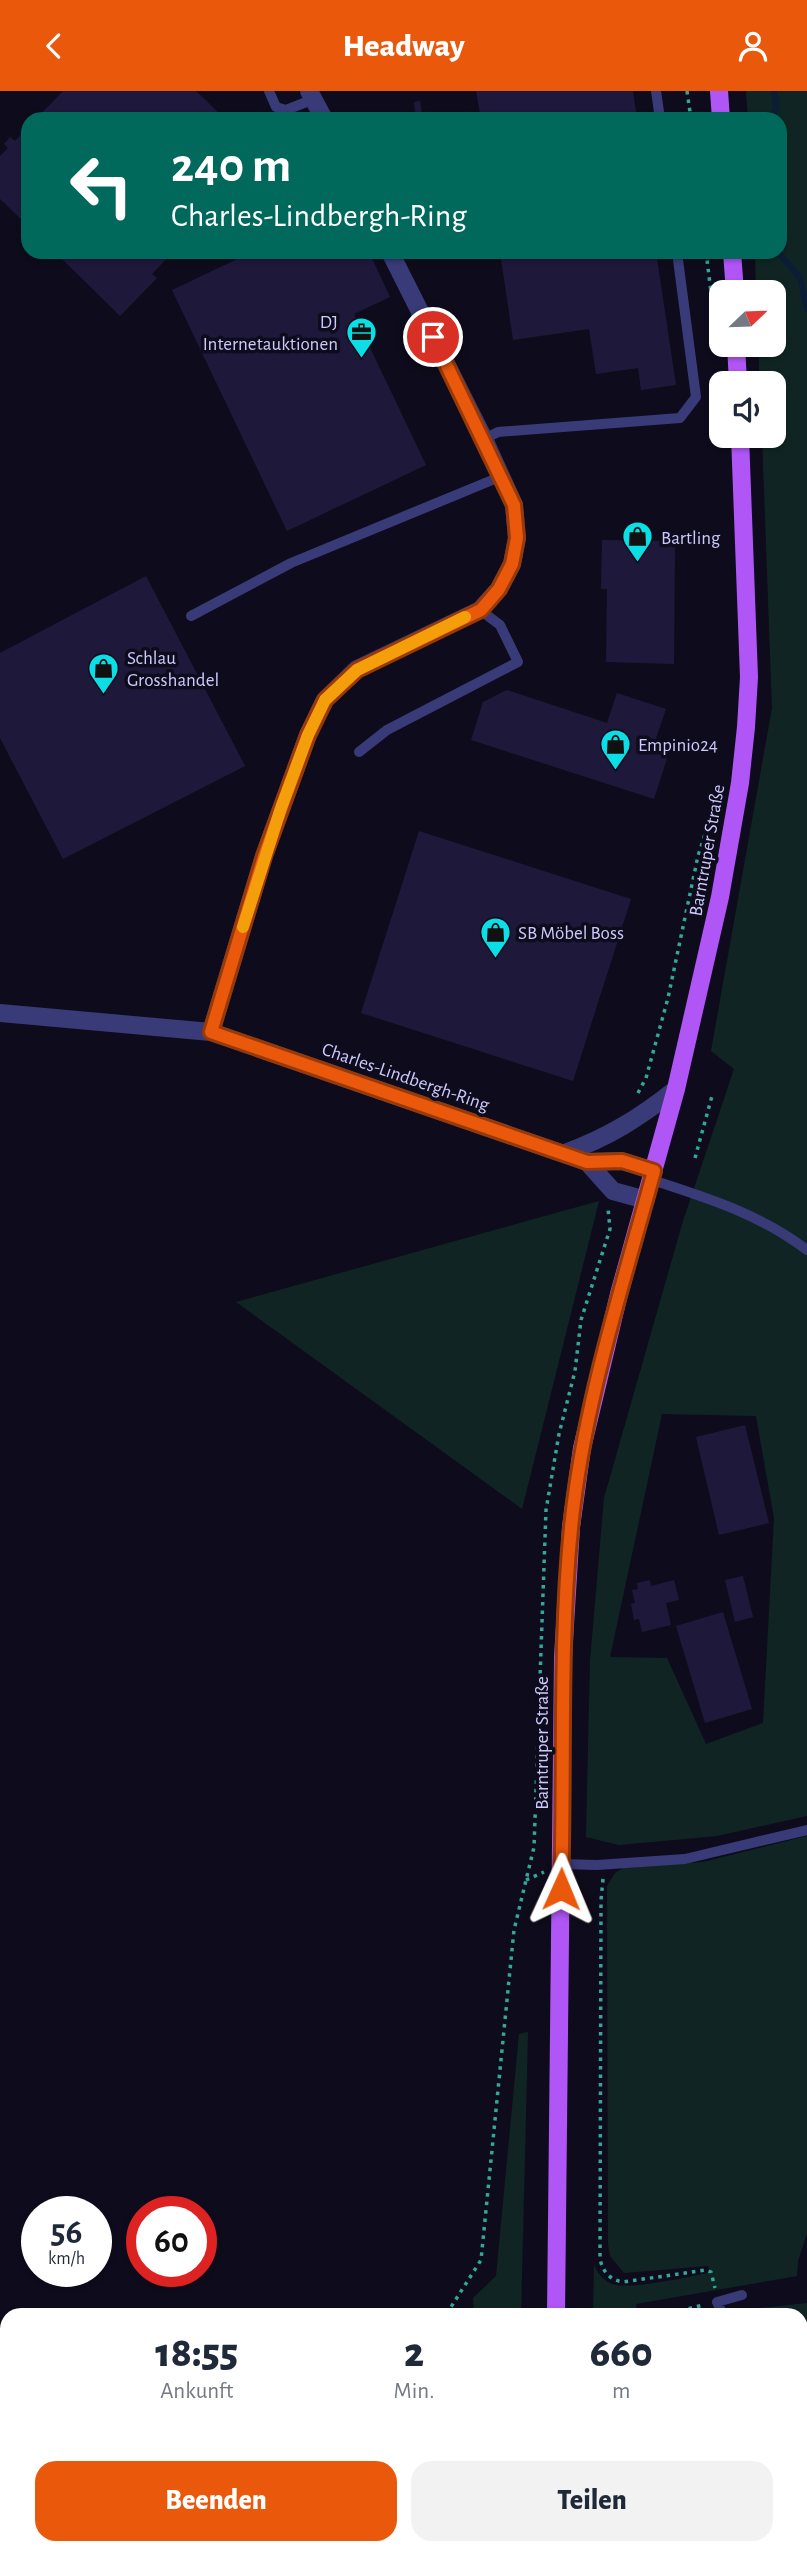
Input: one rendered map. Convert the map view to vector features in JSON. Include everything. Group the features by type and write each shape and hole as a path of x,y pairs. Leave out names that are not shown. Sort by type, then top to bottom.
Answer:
{"main road":[{"path":"719,91 720,112"},
{"path":"732,259 733,280"},
{"name":"Barntruper Straße","path":"555,2308 563,1657 571,1527 588,1421 619,1294 676,1089 720,897 740,783 749,677 740,448"}],"street":[{"path":"311,95 320,112"},
{"path":"211,1032 264,856 308,735 325,700 357,670 481,610 499,589 512,564 517,538 514,505 394,259"},
{"name":"Charles-Lindbergh-Ring","path":"0,1013 211,1032 587,1162 622,1161 653,1176"},
{"path":"565,1153 597,1142 626,1126 676,1089"},
{"name":"Charles-Lindbergh-Ring","path":"587,1162 613,1191 646,1200"}],"lane":[{"path":"269,91 276,107 286,110 311,95"},
{"path":"656,91 659,112"},
{"path":"484,439 498,432 680,418 696,397 678,259"},
{"path":"191,616 291,563 502,476"},
{"path":"359,752 387,730 518,663 500,625 481,610"},
{"path":"653,1176 729,1205 784,1232 807,1250"},
{"path":"562,1864 597,1865 685,1859 807,1830"},
{"path":"720,2308 717,2302 742,2295"}],"path":[{"path":"687,91 690,112"},
{"path":"707,259 710,280"},
{"path":"635,1098 650,1065 668,998 698,856 720,787"},
{"path":"695,1158 712,1096"},
{"path":"597,1865 603,1873 600,2259 602,2268 611,2278 623,2282 706,2270 711,2272 717,2302 693,2308"},
{"path":"451,2308 481,2260 514,1930 525,1881"}],"green space":[{"path":"746,91 807,91 807,1816 717,1836 619,1845 586,1837 590,1661 604,1498 683,1221 734,1069 711,1051 772,708 762,448 786,448 786,371 759,371 759,357 786,357 786,280 756,280 755,259 787,259 787,112 748,112","holes":["662,1414 756,1416 774,1518 763,1723 706,1744 667,1658 610,1657"]},
{"path":"599,1201 522,1509 236,1302"},
{"path":"807,1836 807,2233 798,2261 797,2276 636,2304 637,2308 593,2308 594,2264 606,2281 620,2285 660,2282 711,2272 708,2266 624,2273 610,2256 608,2244 607,1886 615,1873 623,1868 703,1862"},
{"path":"528,2032 521,2308 474,2308 473,2298 496,2276 519,2034"},
{"path":"807,2303 807,2308 758,2308"}],"building":[{"path":"63,91 196,91 218,112 43,112"},
{"path":"476,91 633,91 636,112 480,112"},
{"path":"420,101 422,112 415,112 414,102"},
{"path":"21,135 21,219 0,199 0,156 8,148 4,144 10,137 15,141"},
{"path":"62,259 166,259 152,274 157,278 120,316"},
{"path":"237,259 372,259 390,297 354,314 426,465 287,531 172,290"},
{"path":"501,259 657,259 676,385 641,390 638,368 596,374 589,329 513,340"},
{"path":"602,540 675,541 674,664 606,662 607,589 601,589"},
{"name":"Schlau Grosshandel","path":"146,576 245,766 63,859 0,738 0,653"},
{"name":"Empinio24","path":"507,690 607,723 617,693 666,709 656,738 672,743 654,799 471,740 483,702"},
{"name":"SB Möbel Boss","path":"419,831 631,899 573,1081 361,1013"},
{"path":"745,1425 769,1523 719,1535 696,1437"},
{"path":"743,1576 753,1617 735,1622 725,1580"},
{"path":"650,1580 651,1586 674,1580 679,1600 666,1603 671,1625 642,1632 639,1619 634,1620 631,1604 635,1603 632,1590 638,1589 637,1583"},
{"path":"723,1612 752,1709 705,1723 676,1626"}],"waterway":[{"path":"774,91 774,112"},
{"path":"784,259 800,278 807,309"}],"slow traffic":[{"path":"243,927 281,808 308,735 325,700 357,670 465,617"}],"place":[{"name":"DJ Internetauktionen","path":"361,359"},
{"name":"Bartling","path":"638,564"},
{"name":"Schlau Grosshandel","path":"104,695"},
{"name":"Empinio24","path":"615,771"},
{"name":"SB Möbel Boss","path":"495,959"}],"route":[{"path":"433,337 514,505 517,538 512,564 499,589 481,610 357,670 325,700 308,735 264,856 211,1032 587,1162 622,1161 654,1171 600,1369 582,1448 571,1527 563,1657 561,1889"}]}
